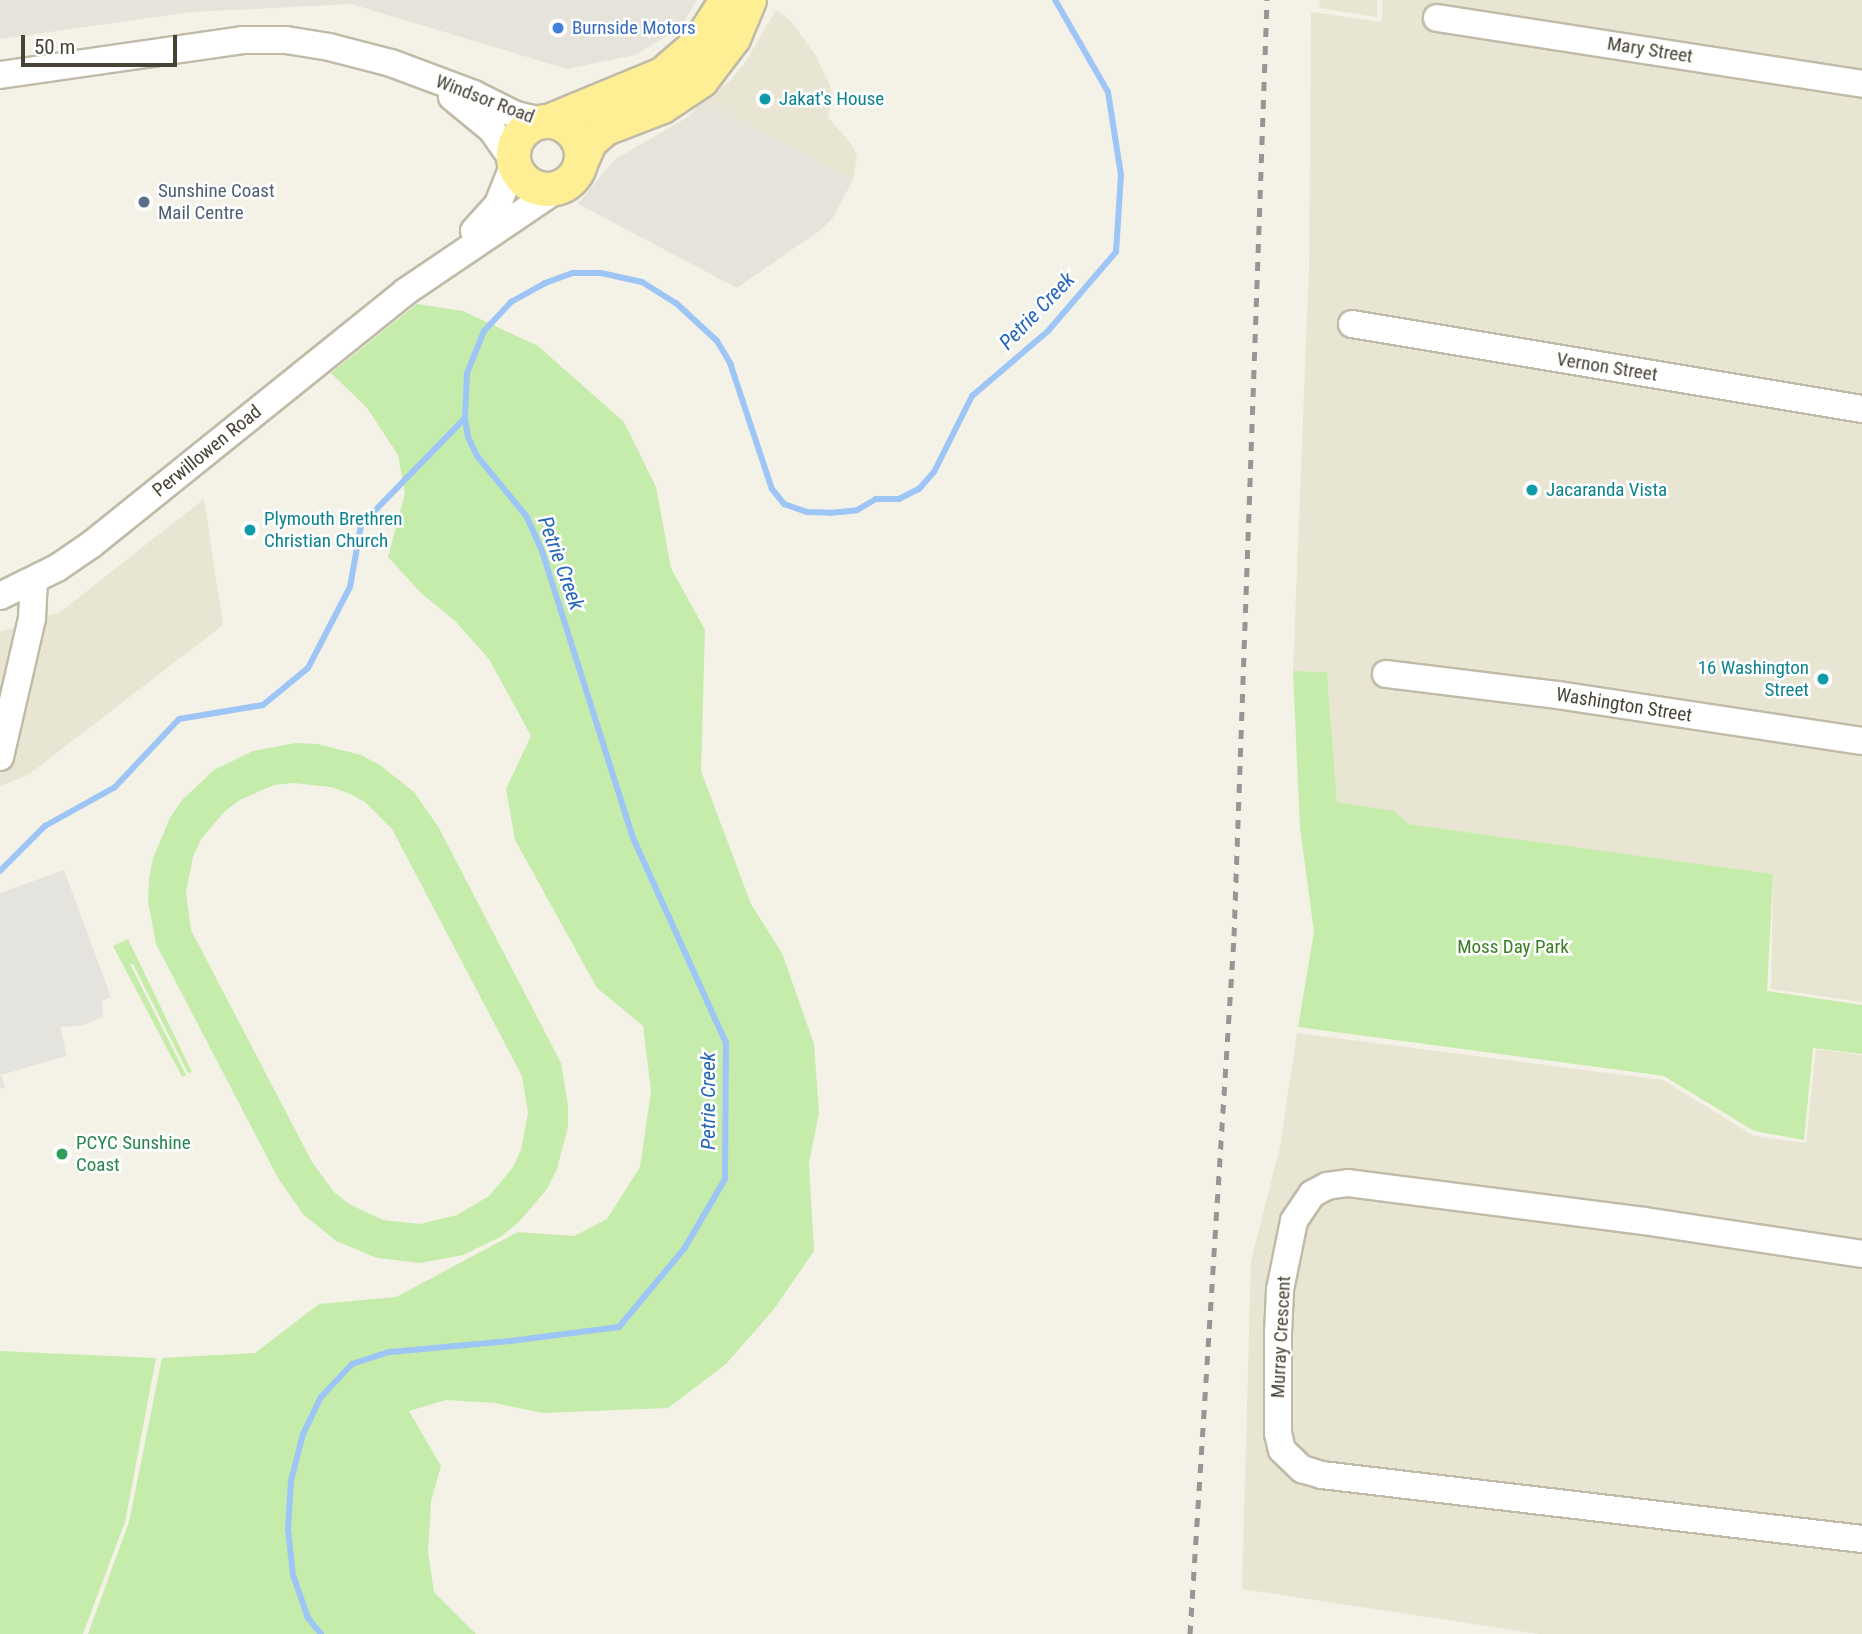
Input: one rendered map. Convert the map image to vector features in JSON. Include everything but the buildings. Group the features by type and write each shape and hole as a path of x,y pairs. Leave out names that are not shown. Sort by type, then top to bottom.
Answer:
{"main road":[{"path":"545,121 561,124 576,137 573,173 550,189 534,186 521,177 514,163 513,150 521,133 545,121 662,74 699,42 726,0"},
{"name":"Perwillowen Road","path":"573,173 590,141 605,128 662,106 701,79 733,38 749,0"}],"street":[{"name":"Mary Street","path":"1437,18 1862,84"},
{"path":"0,75 229,41 265,39 305,43 354,53 425,77"},
{"name":"Windsor Road","path":"425,77 474,94 516,115 545,121"},
{"name":"Windsor Road","path":"425,77 485,123 514,163"},
{"name":"Perwillowen Road","path":"0,596 34,580 92,544 405,292 492,214 514,163"},
{"name":"Perwillowen Road","path":"405,292 573,173"},
{"name":"Vernon Street","path":"1352,324 1862,409"},
{"path":"0,757 32,618 34,580"},
{"name":"Washington Street","path":"1386,674 1558,695 1862,741"},
{"name":"Murray Crescent","path":"1862,1254 1644,1221 1415,1191 1348,1183 1327,1186 1312,1195 1294,1221 1280,1290 1278,1418 1282,1450 1302,1469 1322,1475 1862,1539"}],"shaded area":[{"path":"0,0 697,0 681,27 635,55 567,69 351,4 192,12 0,39"},
{"path":"1320,0 1377,0 1377,17 1319,8"},
{"path":"1382,0 1862,0 1862,1002 1771,989 1773,874 1408,824 1395,811 1337,802 1327,672 1293,671 1309,268 1311,12 1382,22"},
{"path":"776,10 790,20 816,56 829,83 833,96 828,117 852,145 857,156 853,180 704,100 730,81 746,61"},
{"path":"704,100 853,180 832,219 737,288 578,204 614,160 688,117"},
{"path":"204,499 223,625 28,775 0,786 0,632 60,612"},
{"path":"64,870 111,997 102,1001 103,1017 81,1026 60,1027 67,1056 1,1075 5,1087 0,1089 0,893"},
{"path":"1297,1033 1663,1080 1754,1136 1806,1143 1816,1049 1862,1055 1862,1634 1539,1634 1242,1589 1251,1261 1280,1147"}],"green space":[{"path":"417,304 463,311 538,346 624,422 656,487 671,568 705,630 701,771 751,904 782,953 814,1044 819,1113 809,1163 814,1251 774,1309 726,1364 668,1408 543,1413 495,1403 446,1400 409,1411 441,1466 431,1501 428,1552 434,1592 476,1634 88,1634 129,1522 162,1358 255,1353 319,1304 396,1297 518,1232 574,1236 607,1219 640,1167 651,1091 643,1026 597,988 515,840 506,789 531,736 489,659 455,621 421,593 388,557 405,493 398,455 367,408 331,373"},
{"name":"Moss Day Park","path":"1293,671 1327,672 1337,802 1395,811 1408,824 1773,874 1767,991 1862,1005 1862,1054 1813,1048 1804,1140 1754,1131 1664,1076 1298,1027 1314,932 1300,828"},
{"path":"296,743 318,744 361,755 380,765 414,792 439,828 561,1063 568,1105 568,1127 557,1169 547,1189 519,1222 502,1236 463,1255 420,1263 377,1258 336,1241 303,1214 278,1178 156,944 148,901 149,879 153,858 170,818 182,800 214,770 253,751","holes":["293,783 331,787 365,802 392,829 522,1076 528,1113 521,1150 513,1167 489,1196 457,1215 420,1224 383,1220 349,1204 334,1192 312,1162 191,930 186,893 193,857 201,839 225,811 240,800 274,785"]},
{"path":"128,939 192,1072 188,1073 133,964 130,964 186,1075 182,1077 113,946"},
{"path":"0,1351 156,1358 125,1522 83,1634 0,1634"}],"waterway":[{"name":"Petrie Creek","path":"321,1634 308,1618 293,1575 288,1529 291,1481 303,1434 321,1397 352,1364 390,1352 619,1327 684,1249 725,1179 726,1043 633,838 542,551 527,517 477,456 468,437 465,418 467,373 484,331 511,302 545,283 572,273 601,273 642,282 676,303 717,341 730,363 772,489 784,504 807,512 830,513 857,510 876,499 899,499 919,489 934,472 972,396 1048,331 1116,252 1121,175 1108,92 1055,0"},
{"path":"0,871 45,826 115,787 179,719 263,705 308,668 350,587 361,525 465,418"}],"railway":[{"path":"1190,1634 1234,936 1267,0"}],"place":[{"name":"Burnside Motors","path":"558,28"},
{"name":"Jakat's House","path":"765,99"},
{"name":"Sunshine Coast Mail Centre","path":"144,202"},
{"name":"Jacaranda Vista","path":"1532,490"},
{"name":"Plymouth Brethren Christian Church","path":"250,530"},
{"name":"16 Washington Street","path":"1823,679"},
{"name":"PCYC Sunshine Coast","path":"62,1154"}]}
